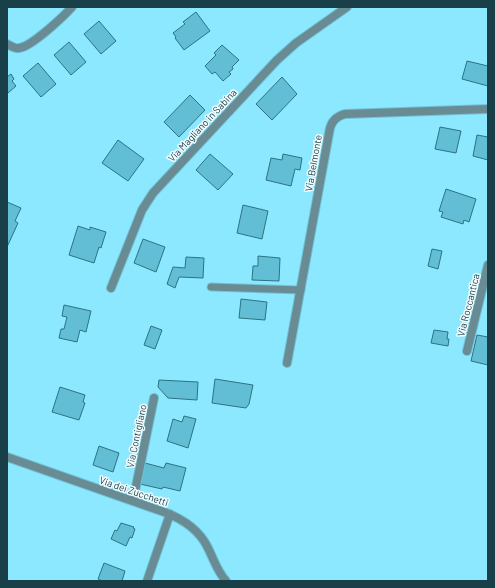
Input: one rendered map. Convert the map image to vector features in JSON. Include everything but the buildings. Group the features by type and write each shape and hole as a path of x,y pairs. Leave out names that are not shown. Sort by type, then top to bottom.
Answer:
{"street":[{"path":"7,44 16,48 26,46 59,20 72,7"},
{"name":"Via Magliano in Sabina","path":"111,288 142,210 153,193 277,60 291,47 347,7"},
{"name":"Via Belmonte","path":"287,363 330,128 334,120 345,114 488,109"},
{"name":"Via Roccantica","path":"467,351 488,265"},
{"name":"Via Contigliano","path":"133,501 154,398"},
{"name":"Via dei Zucchetti","path":"7,457 170,514 186,523 198,533 217,568 226,581"},
{"path":"147,581 170,514"}],"lane":[{"path":"211,286 301,290"}]}
